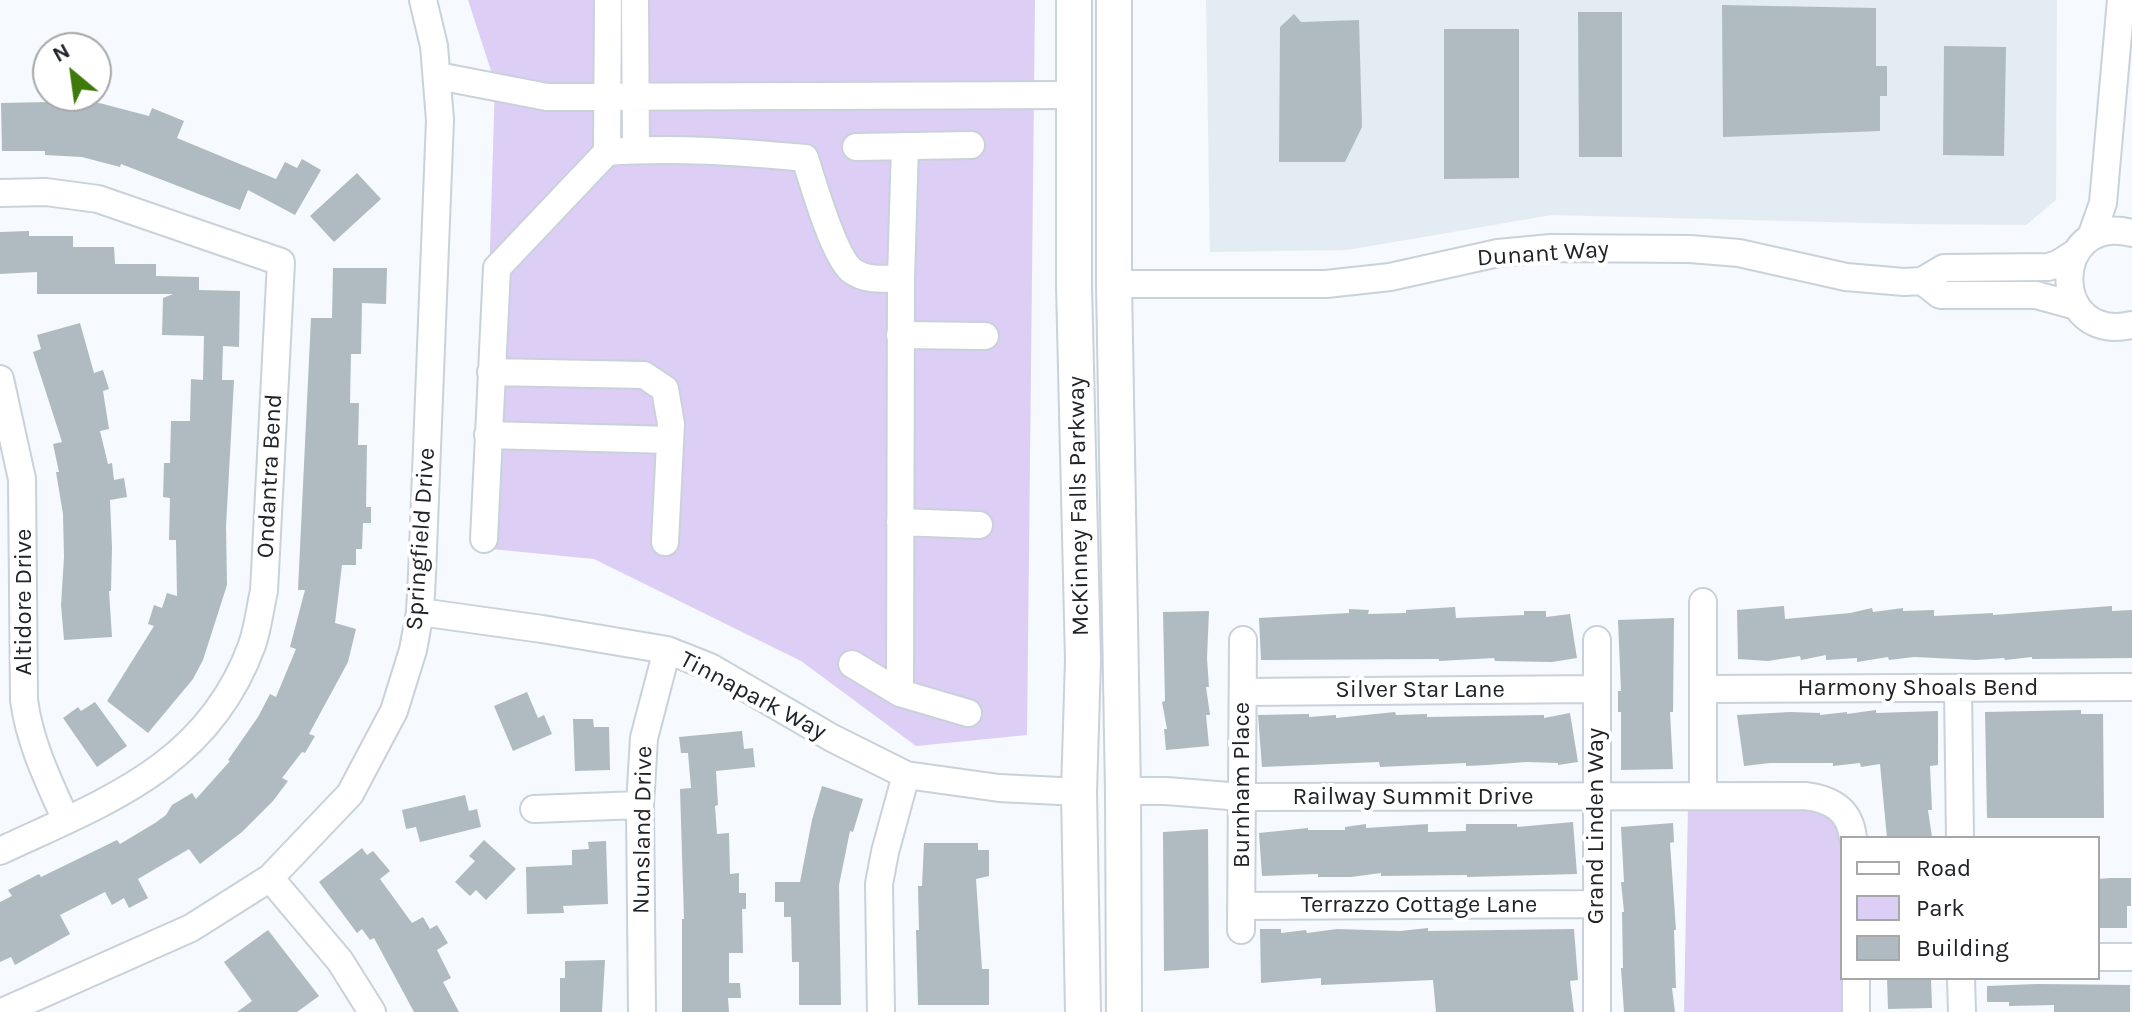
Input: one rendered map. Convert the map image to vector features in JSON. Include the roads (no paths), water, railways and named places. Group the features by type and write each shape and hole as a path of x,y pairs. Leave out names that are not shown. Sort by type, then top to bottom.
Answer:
{"main road":[{"name":"McKinney Falls Parkway","path":"1074,0 1074,285 1083,660 1079,792 1083,1012"},
{"name":"McKinney Falls Parkway","path":"1114,0 1114,284 1124,1012"},
{"path":"1079,792 1123,791"}],"street":[{"name":"Springfield Drive","path":"2,1012 191,928 270,878 350,794 394,711 413,650 420,612 440,120 438,76 423,0"},
{"path":"607,152 608,0"},
{"path":"635,0 636,150"},
{"path":"2076,306 2068,272 2103,203 2121,0"},
{"path":"438,76 547,97 1074,95"},
{"path":"856,147 971,145"},
{"path":"900,693 900,335 905,146"},
{"path":"484,539 497,268 607,152 636,150 805,158 832,238 851,270 874,279 901,278"},
{"name":"Ondantra Bend","path":"0,193 46,192 98,199 281,262 264,591 252,644 226,697 184,750 145,780 0,851"},
{"name":"Dunant Way","path":"1114,284 1326,284 1390,277 1498,253 1551,248 1690,249 1739,253 1846,277 1922,281 1944,268 2048,267 2058,264 2109,230 2132,233"},
{"name":"Dunant Way","path":"1922,281 1940,295 2036,295 2076,306 2098,324 2132,325"},
{"path":"900,335 985,336"},
{"path":"491,372 644,375 665,389 671,424 665,542"},
{"name":"Altidore Drive","path":"0,379 22,479 26,713 36,754 66,820"},
{"path":"488,435 670,440"},
{"path":"900,522 979,525"},
{"path":"1703,602 1703,796"},
{"name":"Tinnapark Way","path":"420,612 667,650 710,667 832,738 906,775 999,788 1079,792"},
{"name":"Burnham Place","path":"1241,918 1243,640"},
{"name":"Grand Linden Way","path":"1597,640 1597,1012"},
{"name":"Nunsland Drive","path":"642,1012 640,805 644,738 667,650"},
{"path":"852,664 900,693 968,713"},
{"name":"Harmony Shoals Bend","path":"1704,689 2132,687"},
{"name":"Silver Star Lane","path":"1243,692 1596,689"},
{"path":"1958,689 1960,836"},
{"path":"881,1012 879,884 906,775"},
{"name":"Railway Summit Drive","path":"1123,791 1242,797 1823,798 1844,813 1853,836"},
{"path":"534,809 640,805"},
{"path":"270,878 340,961 372,1012"},
{"name":"Terrazzo Cottage Lane","path":"1241,918 1596,904"},
{"path":"2100,957 2132,957"},
{"path":"1856,980 1856,1012"},
{"path":"1961,980 1962,1012"}]}
